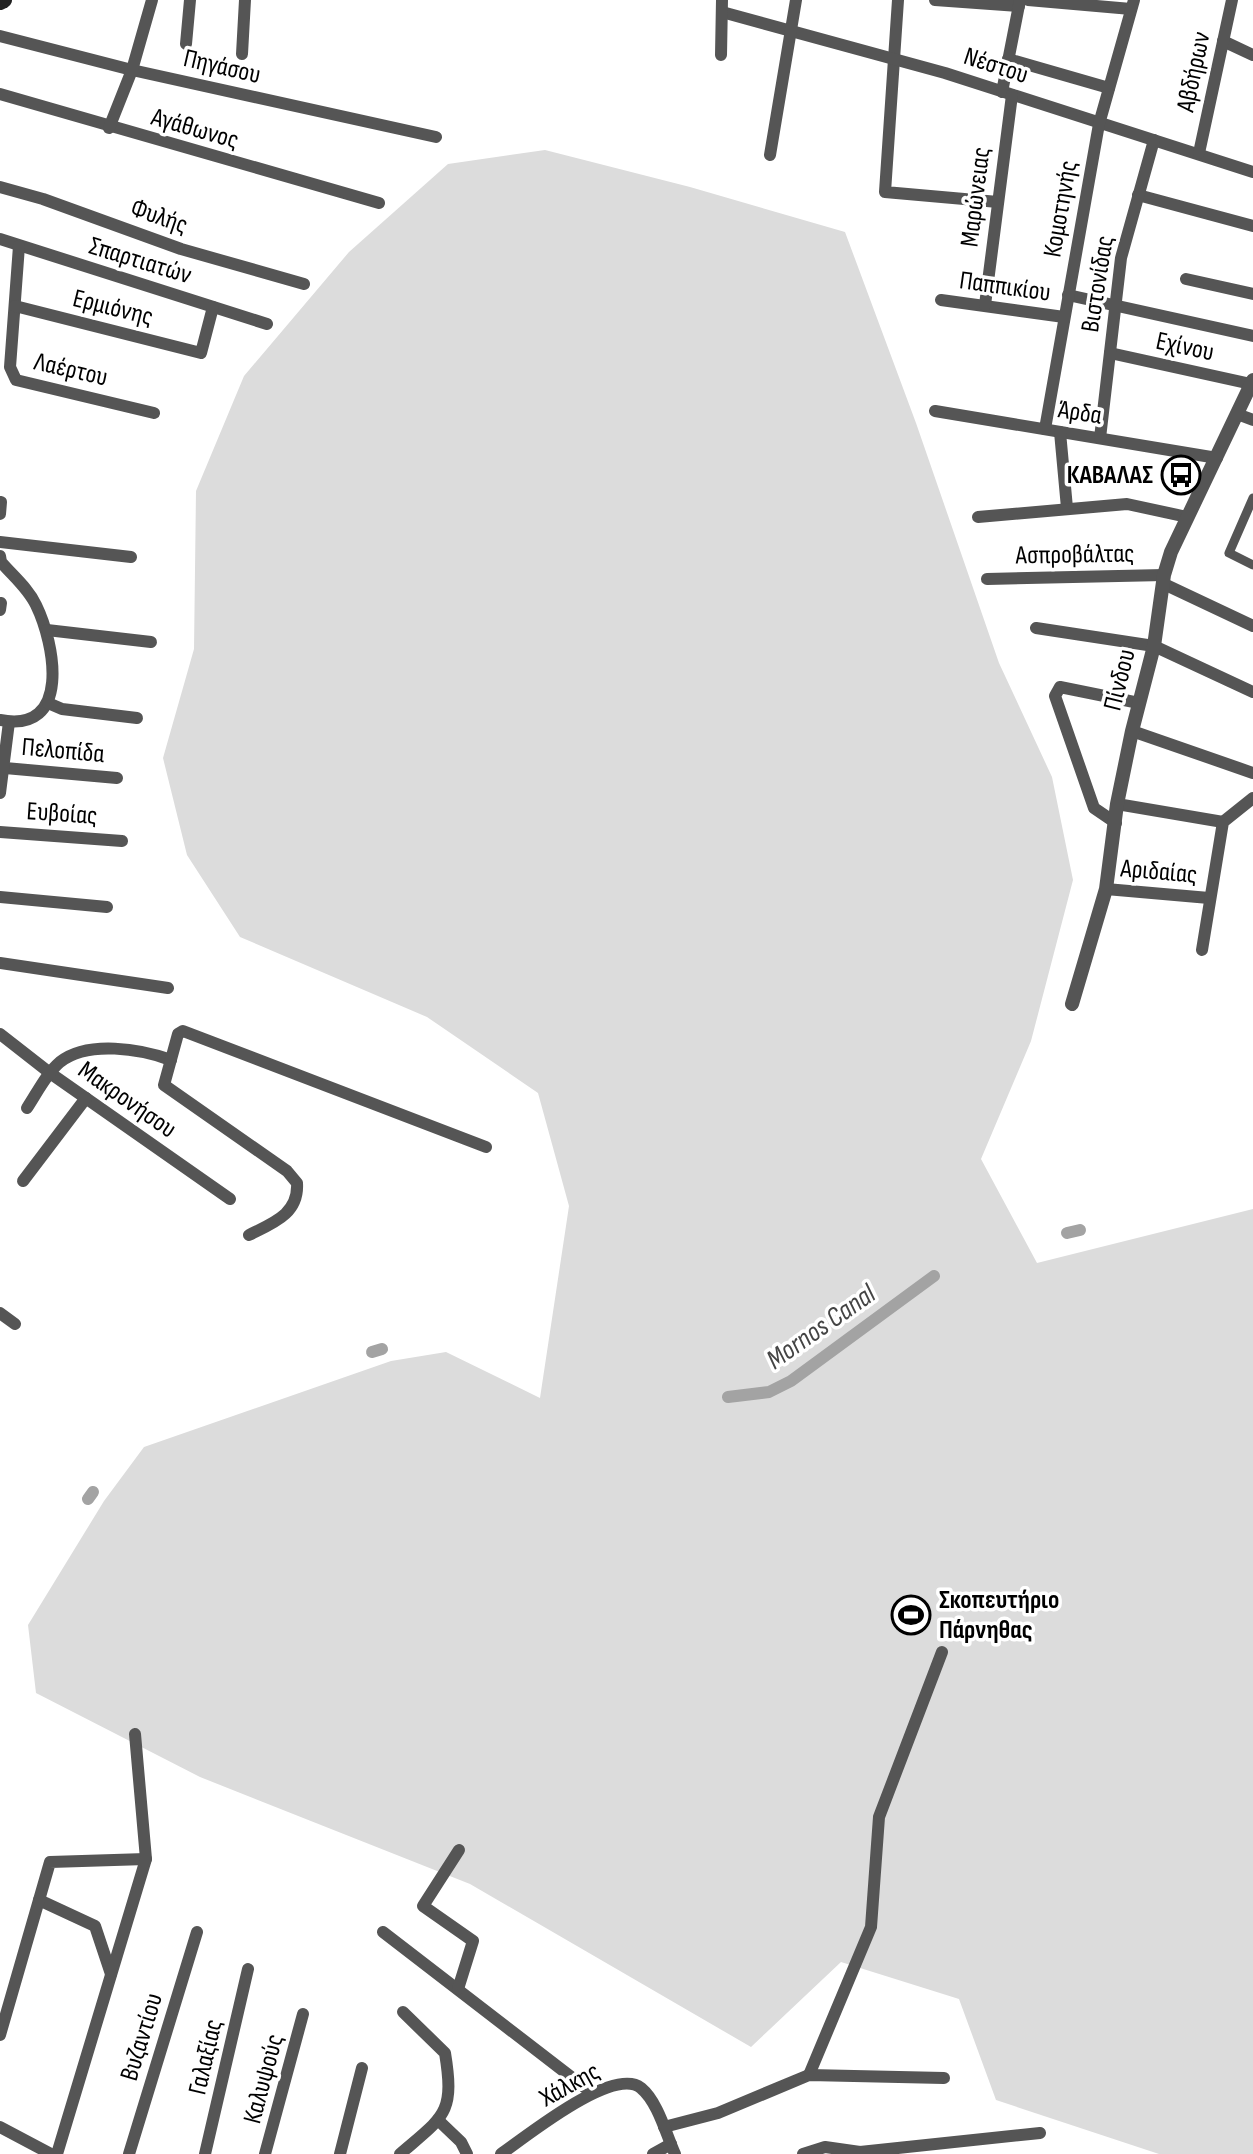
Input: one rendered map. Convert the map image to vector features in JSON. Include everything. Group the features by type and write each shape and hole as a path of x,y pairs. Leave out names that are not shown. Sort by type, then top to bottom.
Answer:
{"street":[{"path":"109,128 132,70 152,0"},
{"path":"186,44 190,0"},
{"path":"242,54 245,0"},
{"path":"770,155 796,0"},
{"path":"898,0 885,192 998,202"},
{"path":"935,0 1132,4"},
{"name":"Αβδήρων","path":"1199,153 1232,0"},
{"name":"Μαρώνειας","path":"985,305 998,202 1008,59 1022,2"},
{"name":"Κομοτηνής","path":"1045,429 1099,124 1132,4"},
{"path":"721,55 722,6"},
{"name":"Νέστου","path":"722,6 791,31 945,73 1253,172"},
{"name":"Πηγάσου","path":"0,36 132,70 436,137"},
{"path":"1223,41 1253,55"},
{"path":"1008,59 1109,88"},
{"name":"Αγάθωνος","path":"0,94 109,128 379,203"},
{"name":"Βιστονίδας","path":"1100,438 1121,258 1154,140"},
{"name":"Φυλής","path":"0,187 43,199 181,249 304,284"},
{"path":"1138,195 1253,226"},
{"name":"Σπαρτιατών","path":"0,239 267,324"},
{"name":"Λαέρτου","path":"19,246 10,367 16,380 154,413"},
{"path":"1186,279 1253,294"},
{"path":"1068,295 1253,336"},
{"name":"Παππικίου","path":"941,300 1064,317"},
{"name":"Ερμιόνης","path":"15,306 201,353 213,307"},
{"name":"Εχίνου","path":"1110,353 1252,382"},
{"name":"Πίνδου","path":"1072,1004 1106,889 1117,804 1154,646 1171,552 1252,382"},
{"name":"Άρδα","path":"935,411 1217,458"},
{"path":"1237,414 1253,420"},
{"path":"1060,432 1067,508"},
{"path":"1253,500 1229,553 1253,565"},
{"path":"0,514 1,502"},
{"path":"978,517 1127,504 1187,517"},
{"path":"0,542 131,557"},
{"path":"0,556 1,562 26,588 47,630 54,683 48,703 22,723 5,721 5,768 0,793"},
{"name":"Ασπροβάλτας","path":"987,579 1164,580"},
{"path":"1164,580 1253,626"},
{"path":"0,610 1,603"},
{"path":"1036,628 1154,646 1253,692"},
{"path":"47,630 151,642"},
{"path":"1116,823 1094,808 1055,696 1060,687 1139,703"},
{"path":"48,703 62,709 137,718"},
{"path":"1132,731 1253,773"},
{"name":"Πελοπίδα","path":"5,768 117,778"},
{"path":"1202,950 1223,822 1253,798"},
{"path":"1117,804 1223,822"},
{"name":"Ευβοίας","path":"0,832 122,841"},
{"name":"Αριδαίας","path":"1106,889 1209,898"},
{"path":"0,897 107,907"},
{"path":"0,963 168,988"},
{"path":"249,1235 271,1225 293,1207 298,1197 297,1183 287,1171 164,1085 178,1034 183,1031 486,1147"},
{"name":"Μακρονήσου","path":"0,1034 50,1073 230,1199"},
{"path":"27,1108 50,1073 63,1060 92,1050 123,1048 171,1060"},
{"path":"23,1181 86,1098"},
{"path":"0,1313 15,1324"},
{"path":"809,2075 871,1927 879,1817 942,1652"},
{"path":"57,2154 146,1859 135,1734"},
{"path":"458,1989 473,1941 423,1906 459,1850"},
{"path":"0,2035 50,1862 146,1859"},
{"path":"39,1900 95,1926 111,1975"},
{"name":"Βυζαντίου","path":"129,2154 197,1932"},
{"path":"383,1932 592,2093"},
{"name":"Γαλαξίας","path":"205,2154 248,1969"},
{"path":"400,2154 438,2120 449,2100 445,2053 403,2012"},
{"name":"Καλυψούς","path":"265,2154 303,2014"},
{"path":"340,2154 362,2068"},
{"path":"664,2127 718,2113 809,2075 944,2078"},
{"name":"Χάλκης","path":"501,2154 592,2093 622,2082 635,2084 649,2097 673,2149"},
{"path":"438,2120 461,2142 467,2154"},
{"path":"0,2127 51,2154"},
{"path":"803,2154 825,2147 859,2153 1040,2133"},
{"path":"653,2154 673,2149"}],"shaded area":[{"path":"545,150 690,187 845,232 916,423 999,663 1052,777 1073,880 1031,1041 981,1159 1037,1263 1253,1209 1253,2154 1159,2154 996,2100 959,1999 841,1962 751,2047 470,1884 200,1777 36,1693 28,1625 104,1501 144,1447 391,1361 446,1352 540,1398 569,1206 538,1093 427,1017 240,937 187,855 163,758 194,649 196,491 244,376 349,252 448,164"}],"waterway":[{"name":"Mornos Canal","path":"1067,1233 1080,1230"},
{"name":"Mornos Canal","path":"728,1397 769,1392 791,1381 934,1276"},
{"name":"Mornos Canal","path":"372,1352 382,1349"},
{"name":"Mornos Canal","path":"88,1499 93,1492"}],"place":[{"name":"ΚΑΒΑΛΑΣ","path":"1181,475"},
{"name":"Σκοπευτήριο Πάρνηθας","path":"911,1615"}]}
